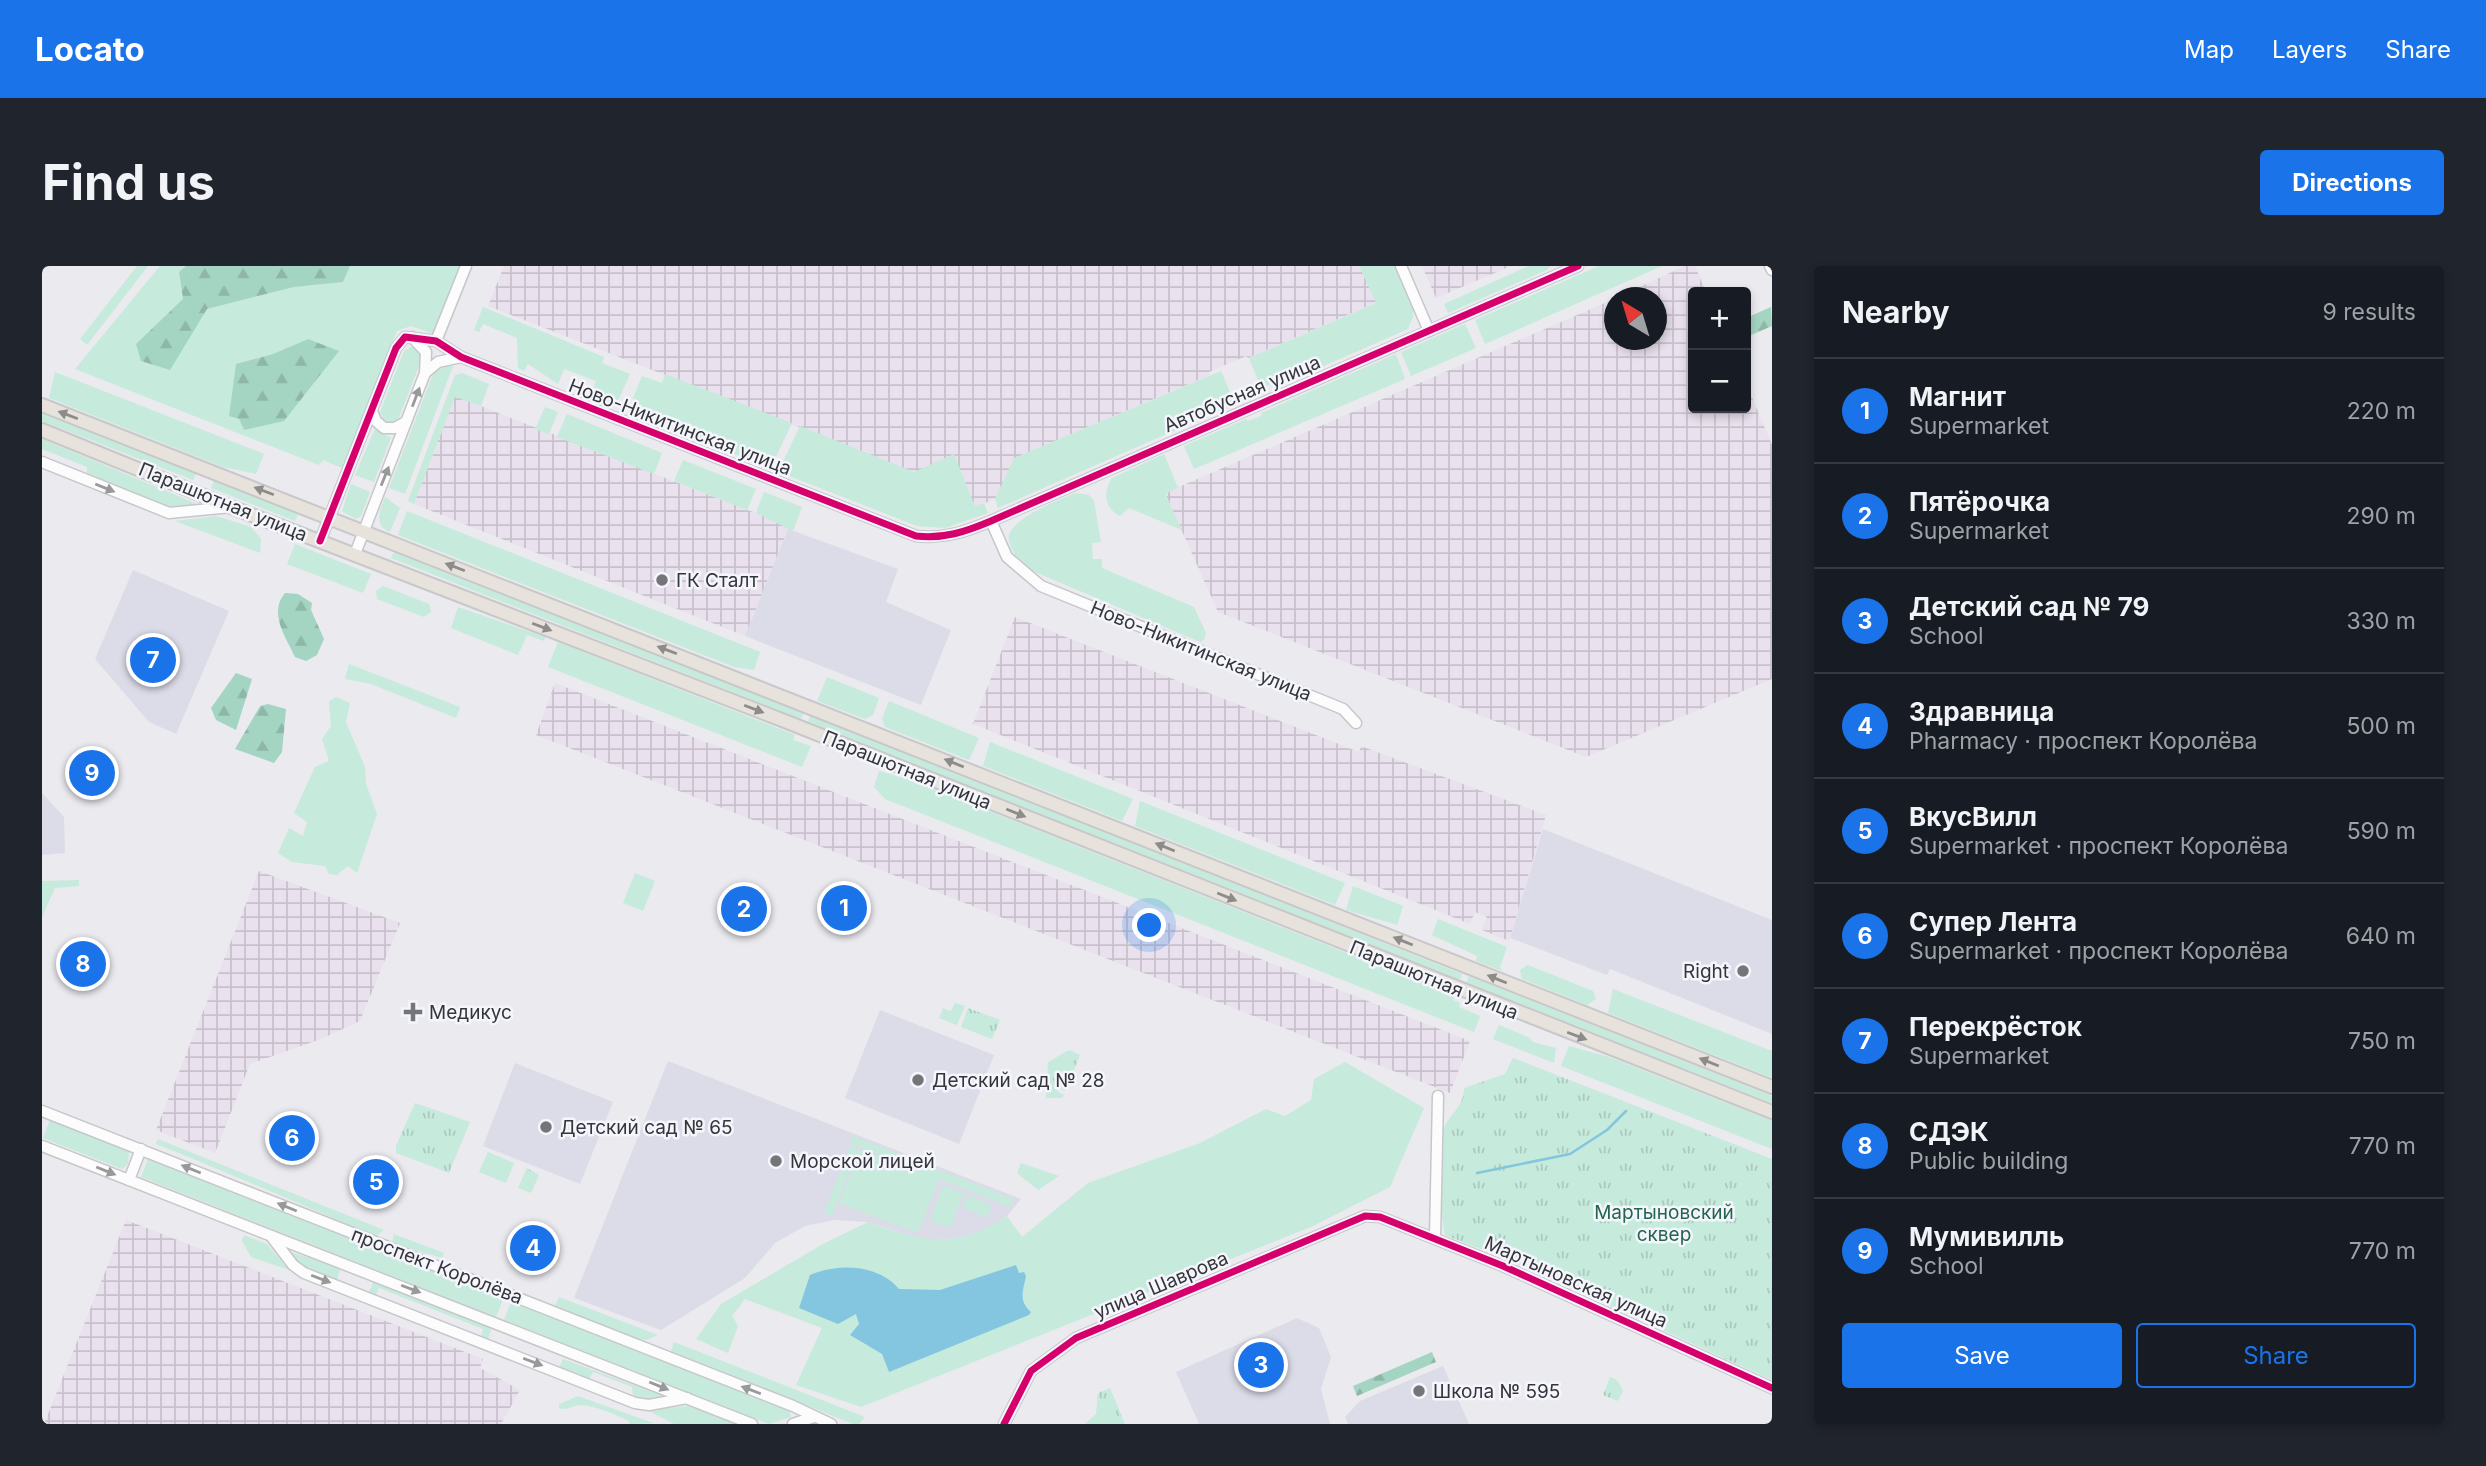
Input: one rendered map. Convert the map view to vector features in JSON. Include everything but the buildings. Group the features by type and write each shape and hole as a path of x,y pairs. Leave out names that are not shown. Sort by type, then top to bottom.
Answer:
{"main road":[{"name":"Парашютная улица","path":"42,405 1772,1087"},
{"name":"Парашютная улица","path":"42,430 231,507 1772,1112"},
{"path":"192,490 205,481 202,467"}],"street":[{"path":"320,541 396,348 405,337 436,341 466,266"},
{"path":"1401,266 1429,331"},
{"name":"Автобусная улица","path":"916,536 937,538 957,535 991,522 1578,266"},
{"path":"355,554 425,373 426,352 412,337"},
{"name":"Ново-Никитинская улица","path":"436,341 461,357 916,536"},
{"path":"425,373 438,362 461,357"},
{"path":"372,411 376,421 384,428 395,428 406,422"},
{"path":"42,463 169,513 231,507"},
{"name":"Ново-Никитинская улица","path":"991,522 1007,556 1041,586 1343,709 1356,723"},
{"path":"1435,1238 1438,1096"},
{"name":"проспект Королёва","path":"42,1111 793,1406 831,1424"},
{"name":"проспект Королёва","path":"42,1146 752,1424"},
{"path":"129,1180 141,1150"},
{"name":"Мартыновская улица","path":"1364,1216 1380,1217 1435,1238 1772,1388"},
{"name":"улица Шаврова","path":"1004,1424 1031,1371 1076,1338 1364,1216"},
{"path":"271,1236 293,1265 304,1273 623,1398 649,1405 688,1398"},
{"path":"793,1424 814,1417"}],"shaded area":[{"path":"504,266 1359,266 1377,302 1248,358 1246,356 1209,372 1210,375 1015,458 995,499 975,507 914,472 488,306"},
{"path":"1422,266 1511,266 1436,298"},
{"path":"1685,266 1695,266 1704,287 1688,287 1688,413 1751,413 1751,395 1772,445 1772,679 1586,757 1218,612 1165,493 1604,303 1604,350 1667,350 1667,287 1640,287"},
{"path":"455,396 789,526 745,636 414,504"},
{"path":"788,529 898,569 886,602 951,630 921,705 745,636"},
{"path":"133,570 229,611 176,734 149,722 95,659"},
{"path":"1015,617 1359,752 1361,746 1546,815 1509,941 1482,930 1487,917 1475,912 1470,924 973,724"},
{"path":"555,683 1470,1041 1450,1093 536,735"},
{"path":"42,793 64,817 65,853 42,855"},
{"path":"1543,829 1772,920 1772,1034 1610,969 1607,975 1510,938"},
{"path":"259,871 400,923 360,1021 321,1039 250,1064 215,1153 156,1130"},
{"name":"Детский сад № 28","path":"880,1010 994,1055 959,1144 845,1098"},
{"name":"Морской лицей","path":"668,1061 1021,1199 1007,1216 987,1229 959,1238 927,1241 868,1222 834,1220 805,1226 775,1243 745,1278 661,1330 574,1298"},
{"name":"Детский сад № 65","path":"515,1063 613,1102 580,1184 483,1146"},
{"path":"126,1220 483,1359 480,1368 520,1390 501,1424 44,1424"},
{"path":"1297,1318 1319,1328 1331,1357 1321,1389 1330,1424 1199,1424 1176,1372"},
{"name":"Школа № 595","path":"1443,1366 1469,1424 1348,1424 1345,1417 1360,1401"}],"green space":[{"path":"137,266 148,266 87,345 80,339"},
{"path":"160,266 186,266 179,273 183,299 207,309 294,287 343,282 350,266 461,266 434,334 411,326 397,331 342,468 323,460 319,465 75,369","holes":["308,339 244,430 239,419 236,364 273,354"]},
{"path":"186,266 350,266 343,282 294,287 207,309 170,370 141,361 136,344 183,299 179,272"},
{"path":"1359,266 1394,266 1413,309 1408,329 1278,386 1276,382 1261,388 1249,358 1376,303"},
{"path":"1529,266 1550,266 1547,270 1448,313 1444,304"},
{"path":"1599,266 1662,266 1614,287 1604,287 1604,292 1485,344 1475,320"},
{"path":"483,307 604,357 602,363 630,374 619,399 612,403 591,397 596,381 564,369 558,384 528,364 524,371 518,368 517,338 483,324 479,332 474,330"},
{"path":"1771,307 1772,326 1751,335 1751,316"},
{"path":"1465,324 1476,348 1411,376 1401,352"},
{"path":"308,339 339,351 284,421 244,430 239,419 229,416 236,364 273,354"},
{"path":"415,345 421,351 422,358 398,420 386,424 380,412 404,351"},
{"path":"1396,354 1405,379 1194,469 1184,446 1246,419 1248,421 1261,416 1261,413"},
{"path":"445,365 453,366 405,494 389,488 433,374"},
{"path":"1221,371 1235,404 998,508 995,499 1014,458"},
{"path":"55,372 264,454 256,474 223,467 49,398"},
{"path":"462,373 489,384 481,406 455,397 414,504 408,501 455,375"},
{"path":"665,374 792,423 773,463 765,466 638,416 633,398 642,376 662,383"},
{"path":"545,407 558,412 549,434 535,429"},
{"path":"42,413 196,474 193,480 42,421"},
{"path":"567,414 662,453 654,474 557,437"},
{"path":"800,426 914,472 954,454 975,506 984,503 988,513 945,528 917,526 784,474 781,466"},
{"path":"375,429 391,438 374,482 355,475"},
{"path":"42,439 202,506 167,506 91,477 87,474 87,467 42,449"},
{"path":"1164,454 1178,488 1165,494 1182,530 1129,508 1120,516 1108,505 1106,494 1112,478"},
{"path":"683,460 756,489 747,510 674,481"},
{"path":"214,481 298,514 295,521 211,488"},
{"path":"351,484 370,492 361,516 356,519 342,511"},
{"path":"764,492 802,507 793,531 756,513"},
{"path":"1075,493 1089,495 1094,501 1101,542 1092,543 1093,559 1102,559 1102,568 1194,607 1206,633 1204,640 1200,642 1021,566 1009,541 1015,526 1034,512"},
{"path":"385,497 400,508 390,532 381,526 380,522"},
{"path":"407,511 760,652 754,670 734,667 398,535"},
{"path":"216,516 251,527 261,539 260,553 175,521"},
{"path":"295,544 371,574 363,593 287,564"},
{"path":"394,552 804,713 801,719 391,558"},
{"path":"383,586 429,604 431,612 424,617 377,599 376,591"},
{"path":"285,593 298,594 312,603 311,610 324,639 317,655 306,661 295,657 280,625 278,609"},
{"path":"458,607 545,637 544,641 527,635 518,655 451,628"},
{"path":"558,642 795,735 793,740 811,746 802,767 548,667"},
{"path":"349,664 460,707 456,718 371,684 345,679"},
{"path":"236,673 252,679 236,730 216,720 211,708"},
{"path":"827,677 879,698 873,715 865,719 817,701"},
{"path":"336,697 350,703 346,722 365,767 366,784 377,814 357,873 348,866 337,875 329,874 325,866 292,862 278,853 289,828 303,836 307,822 294,813 315,767 329,761 322,739 331,726 329,701"},
{"path":"889,701 979,738 969,760 885,727 882,719"},
{"path":"268,704 286,709 282,752 274,763 235,749 260,706"},
{"path":"810,715 1462,974 1460,980 808,722"},
{"path":"990,742 1133,799 1122,821 983,766"},
{"path":"879,771 911,780 1455,996 1453,1000 1460,1003 1459,1007 1480,1016 1474,1032 885,799 874,787"},
{"path":"1140,801 1345,883 1335,905 1135,826"},
{"path":"635,873 655,881 643,911 623,903"},
{"path":"79,880 79,886 55,888 42,917 42,881"},
{"path":"1353,886 1403,906 1397,925 1346,910"},
{"path":"1438,919 1507,947 1500,967 1502,971 1476,961 1477,956 1432,935"},
{"path":"1528,965 1593,991 1596,999 1587,1005 1522,979 1520,970"},
{"path":"1469,976 1772,1096 1772,1103 1466,983"},
{"path":"1613,989 1772,1051 1772,1078 1608,1013"},
{"path":"955,1003 965,1006 957,1025 939,1018 943,1008 951,1011"},
{"path":"968,1008 1000,1020 992,1039 961,1027"},
{"path":"1499,1025 1530,1038 1533,1042 1556,1048 1554,1063 1493,1039"},
{"path":"1569,1046 1609,1057 1772,1121 1772,1149 1561,1066"},
{"path":"1069,1050 1080,1055 1065,1091 1058,1088 1057,1091 1064,1095 1062,1098 1046,1098 1048,1062"},
{"name":"Мартыновский сквер","path":"1513,1058 1772,1159 1772,1380 1516,1263 1445,1235 1439,1166 1442,1131 1462,1100 1464,1088 1505,1074"},
{"path":"1345,1062 1424,1108 1390,1187 1313,1226 861,1407 796,1385 822,1328 745,1299 732,1316 738,1326 728,1353 696,1339 721,1304 823,1244 868,1222 906,1234 939,1240 971,1235 1007,1216 1022,1237 1088,1183 1200,1143 1266,1109 1285,1116 1311,1100 1314,1079"},
{"path":"415,1103 470,1122 449,1173 396,1153 396,1146"},
{"path":"50,1120 129,1151 128,1164 122,1169 43,1138"},
{"path":"853,1136 1013,1199 1010,1207 939,1179 918,1233 839,1203 860,1150 920,1172 850,1143"},
{"path":"158,1139 384,1230 376,1236 156,1144"},
{"path":"850,1146 858,1149 832,1216 824,1213"},
{"path":"488,1152 514,1163 506,1183 479,1172"},
{"path":"148,1159 503,1299 496,1317 141,1177"},
{"path":"1021,1163 1059,1176 1038,1190 1017,1173"},
{"path":"527,1168 539,1175 531,1193 518,1188"},
{"path":"943,1185 964,1193 950,1228 930,1220"},
{"path":"968,1196 992,1205 987,1217 963,1208"},
{"path":"394,1234 444,1253 442,1258 392,1243"},
{"path":"244,1235 267,1244 289,1270 251,1257 242,1241"},
{"path":"290,1252 341,1267 337,1280 302,1266"},
{"path":"374,1280 492,1327 488,1339 481,1337 483,1329 379,1288 376,1295 369,1293"},
{"path":"559,1297 658,1335 646,1340 635,1338 555,1306"},
{"path":"511,1302 790,1411 791,1417 769,1424 504,1320"},
{"path":"674,1342 865,1417 859,1424 853,1424 671,1351"},
{"path":"1432,1352 1436,1362 1357,1396 1353,1386"},
{"path":"563,1359 666,1397 645,1400 633,1397 632,1387 593,1372 589,1379 559,1368"},
{"path":"1610,1377 1617,1380 1623,1391 1618,1401 1603,1395"},
{"path":"1110,1388 1125,1424 1085,1424 1096,1414 1098,1393"},
{"path":"578,1396 653,1423 630,1424 611,1413 587,1406 559,1408 559,1404"},
{"path":"688,1406 738,1424 674,1424 647,1410"}],"water":[{"path":"1016,1265 1019,1273 1024,1272 1026,1276 1022,1295 1031,1312 1029,1315 889,1372 882,1354 850,1335 859,1324 856,1314 838,1324 799,1308 810,1275 821,1271 857,1268 880,1275 899,1289 940,1290"}],"waterway":[{"path":"1477,1173 1570,1154 1607,1130 1626,1111"}],"cycle path":[{"path":"320,541 396,348 405,337 436,341 461,357 916,536 936,536 963,531 991,521 1578,266"},
{"path":"1004,1424 1031,1371 1076,1338 1365,1216 1380,1217 1503,1266 1772,1388"}],"place":[{"name":"ГК Сталт","path":"662,580"},
{"name":"Перекрёсток","path":"153,660"},
{"name":"Мумивилль","path":"92,773"},
{"name":"Магнит","path":"844,908"},
{"name":"Пятёрочка","path":"744,909"},
{"name":"СДЭК","path":"83,964"},
{"name":"Right","path":"1743,971"},
{"name":"Медикус","path":"413,1012"},
{"name":"Детский сад № 28","path":"918,1080"},
{"name":"Детский сад № 65","path":"546,1127"},
{"name":"Супер Лента","path":"292,1138"},
{"name":"Морской лицей","path":"776,1161"},
{"name":"ВкусВилл","path":"376,1182"},
{"name":"Здравница","path":"533,1248"},
{"name":"Детский сад № 79","path":"1261,1365"},
{"name":"Школа № 595","path":"1419,1391"}]}
